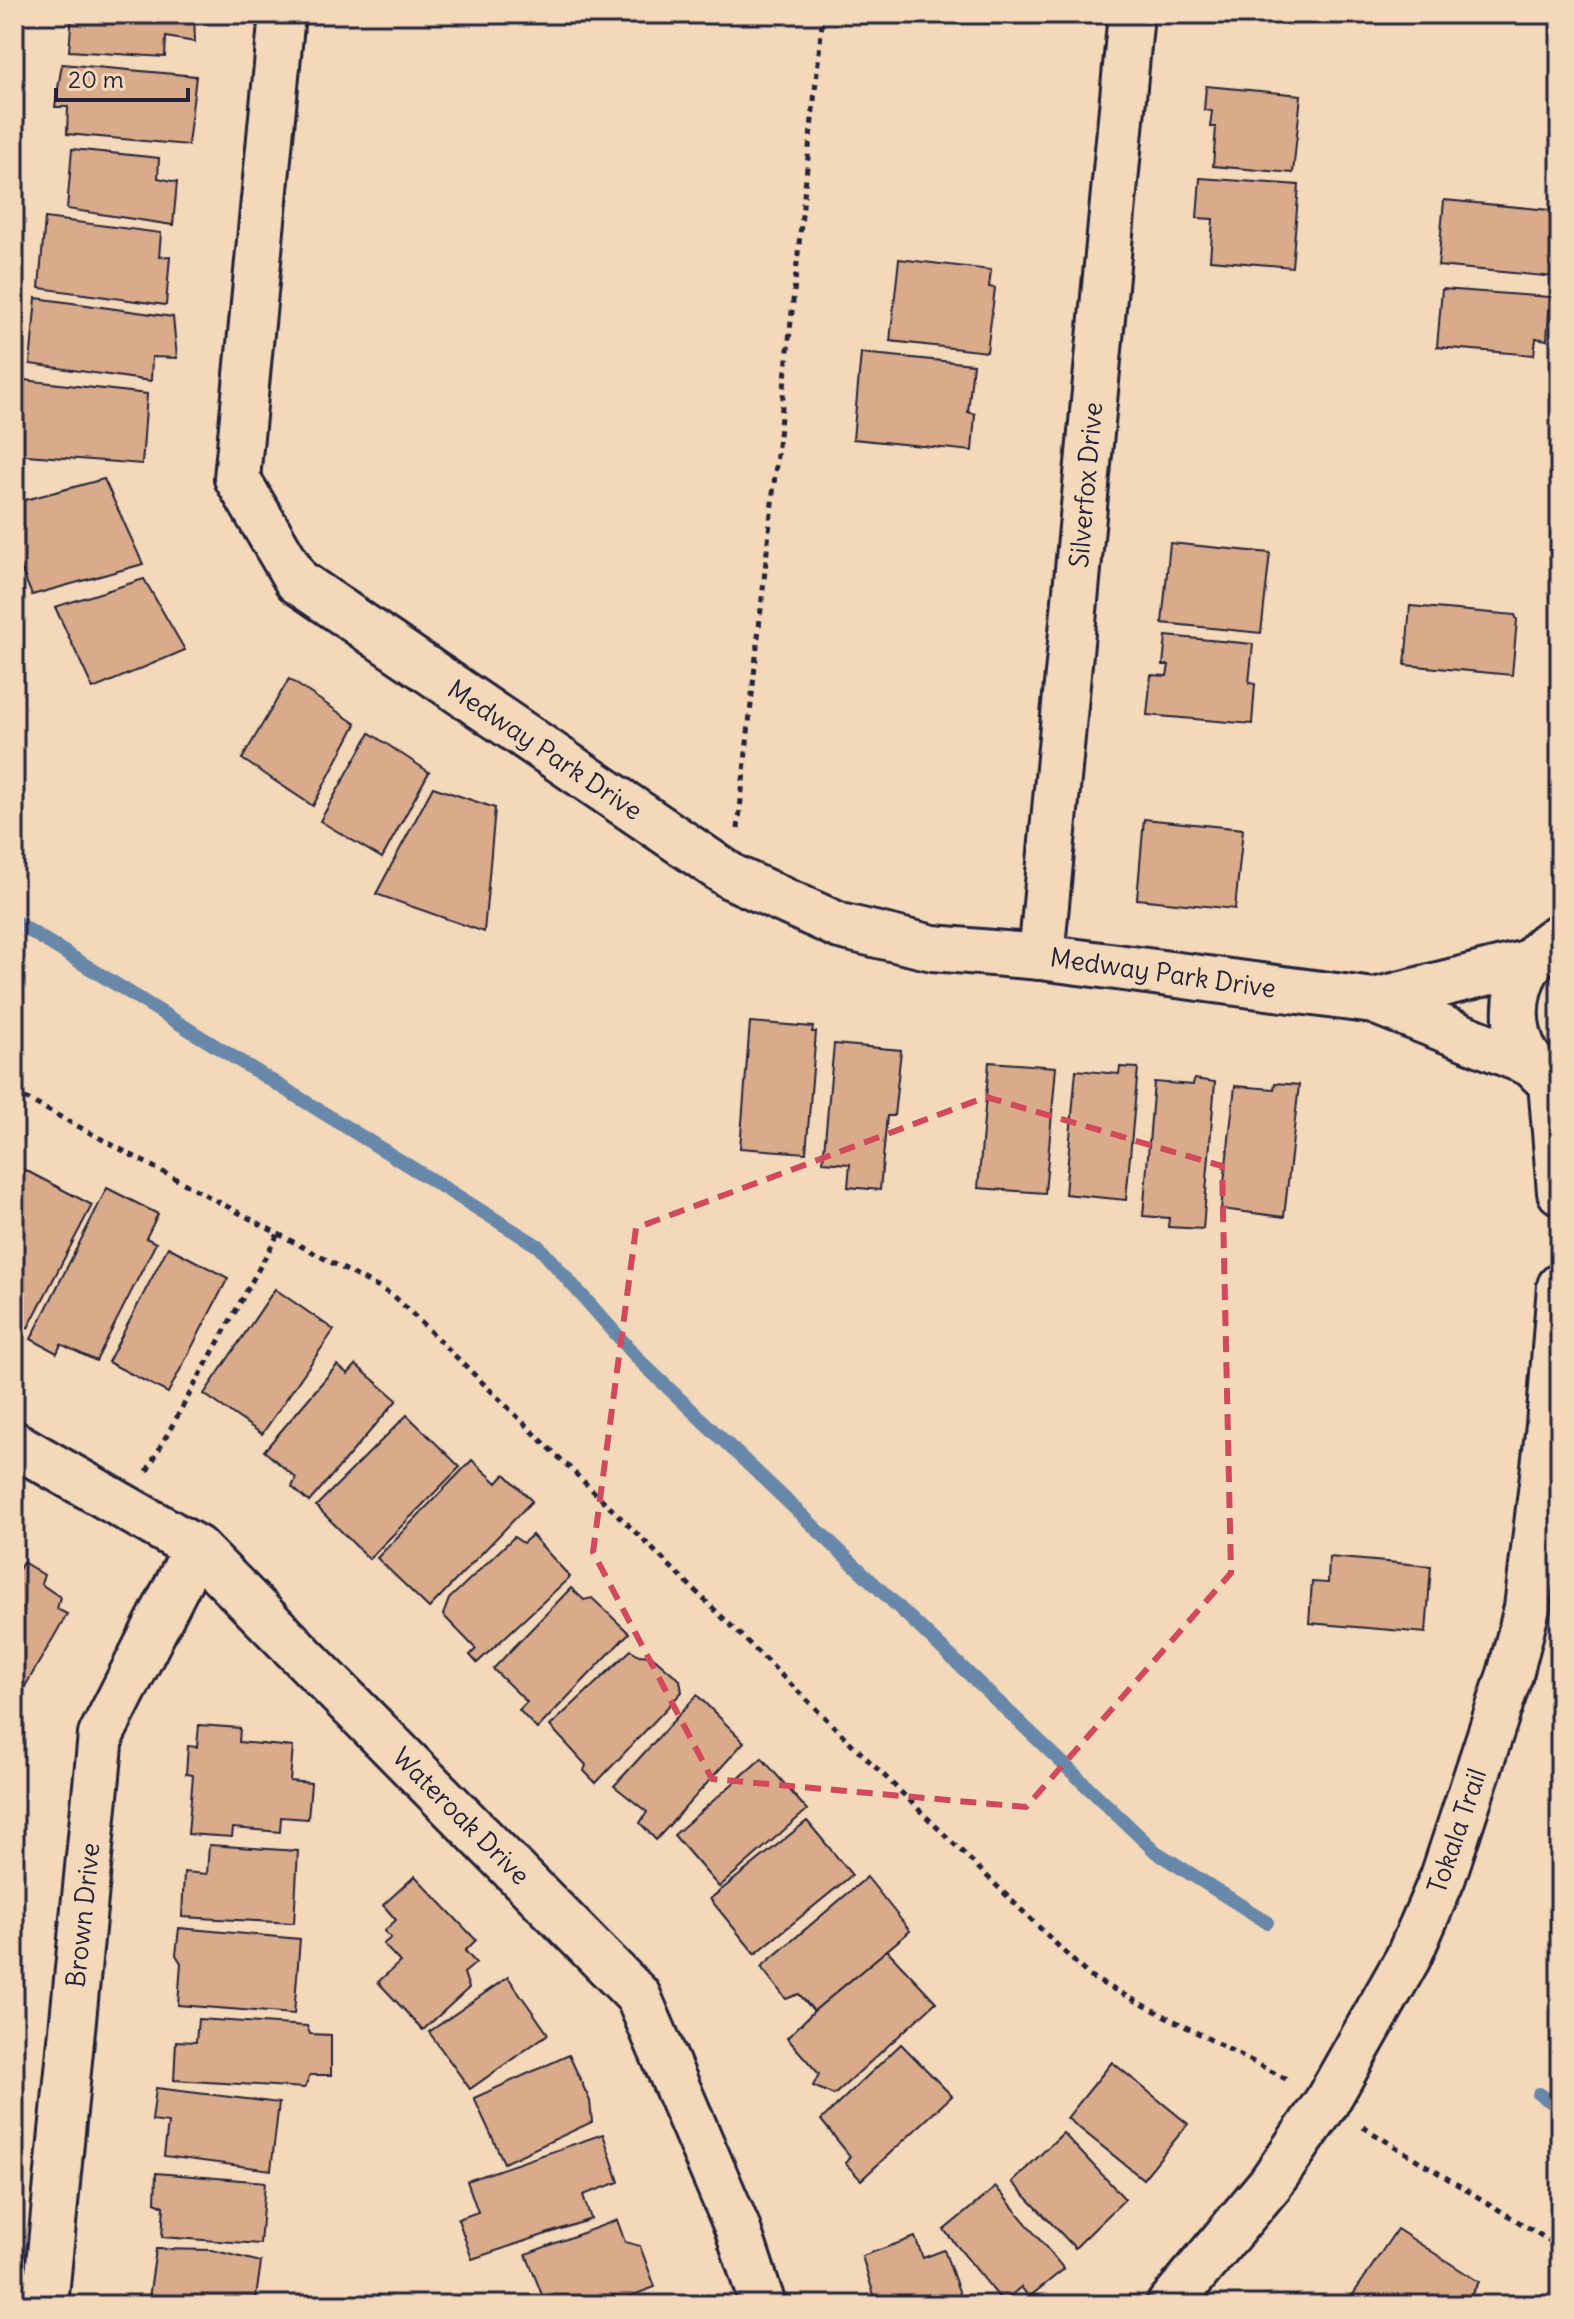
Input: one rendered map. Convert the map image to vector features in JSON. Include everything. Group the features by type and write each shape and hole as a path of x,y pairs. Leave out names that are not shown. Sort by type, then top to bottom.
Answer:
{"street":[{"name":"Medway Park Drive","path":"282,14 237,478 297,581 732,877 840,926 933,948 1041,957 1374,1001 1548,1078"},
{"name":"Silverfox Drive","path":"1041,957 1131,14"},
{"name":"Medway Park Drive","path":"1374,1001 1545,949"},
{"path":"1545,949 1518,987 1514,1014 1519,1040 1548,1078 1560,1192"},
{"name":"Tokala Trail","path":"1169,2305 1270,2184 1326,2103 1408,1958 1443,1877 1511,1671 1527,1608 1549,1425 1560,1286"},
{"name":"Wateroak Drive","path":"14,1444 196,1548 638,1996 737,2227 763,2305"},
{"name":"Brown Drive","path":"45,2305 101,1735 196,1548"}],"path":[{"path":"732,877 823,14"},
{"path":"14,1092 394,1296 1090,1977 1275,2073 1560,2247"},
{"path":"127,1509 278,1234"}],"highlighted area":[{"path":"986,1097 1222,1166 1231,1573 1026,1807 712,1779 593,1552 636,1228"}],"building":[{"path":"72,14 194,14 195,42 166,37 165,57 69,51"},
{"path":"62,64 196,76 188,145 67,134 68,107 55,107"},
{"path":"1206,86 1301,95 1293,173 1213,166 1216,127 1210,127 1212,111 1204,110"},
{"path":"72,149 159,158 158,178 177,182 173,225 67,209"},
{"path":"1200,178 1299,185 1292,267 1210,260 1213,219 1197,218"},
{"path":"1444,200 1560,211 1560,248 1555,277 1438,266"},
{"path":"45,218 161,233 159,257 170,256 166,305 39,288"},
{"path":"899,259 991,270 989,287 995,288 987,352 890,341"},
{"path":"1442,289 1550,297 1547,340 1536,338 1534,355 1437,347"},
{"path":"36,298 173,317 177,358 152,357 151,381 30,364"},
{"path":"861,353 973,364 968,412 975,414 972,451 853,439"},
{"path":"24,380 147,394 142,464 14,454"},
{"path":"104,479 143,564 32,595 14,552 14,503"},
{"path":"1170,543 1270,553 1261,633 1162,623"},
{"path":"144,579 185,650 93,689 55,607"},
{"path":"1410,606 1515,615 1512,675 1405,665"},
{"path":"1166,636 1253,644 1249,683 1255,684 1252,724 1147,715 1151,675 1167,676 1169,665 1163,665"},
{"path":"289,679 356,724 313,806 242,759"},
{"path":"370,733 429,772 382,858 320,821"},
{"path":"433,787 495,808 484,932 376,894"},
{"path":"1144,819 1243,829 1235,909 1137,899"},
{"path":"750,1022 813,1027 812,1032 816,1032 806,1153 740,1148"},
{"path":"834,1044 901,1050 894,1116 887,1116 880,1190 848,1187 850,1164 823,1162"},
{"path":"989,1062 1056,1067 1045,1193 978,1188"},
{"path":"1120,1067 1138,1068 1126,1200 1065,1194 1076,1070 1119,1074"},
{"path":"1194,1079 1215,1082 1203,1229 1168,1227 1169,1218 1143,1216 1154,1082 1193,1085"},
{"path":"1275,1083 1299,1085 1284,1217 1221,1209 1235,1086 1274,1089"},
{"path":"25,1170 92,1205 28,1328 14,1321 14,1192"},
{"path":"107,1188 158,1214 146,1238 156,1243 96,1361 61,1344 57,1353 31,1339"},
{"path":"168,1247 228,1278 168,1393 108,1362"},
{"path":"275,1289 334,1330 262,1434 204,1394"},
{"path":"337,1365 348,1374 356,1365 397,1400 309,1502 292,1487 296,1478 264,1451"},
{"path":"407,1415 460,1467 369,1559 316,1506"},
{"path":"472,1460 497,1483 505,1474 532,1501 429,1608 377,1558"},
{"path":"532,1535 570,1577 477,1663 470,1655 476,1649 443,1615 449,1599 514,1537 523,1543"},
{"path":"1329,1557 1431,1566 1426,1633 1309,1623 1312,1582 1328,1583"},
{"path":"23,1562 44,1575 41,1584 60,1597 57,1609 67,1614 23,1690 14,1685 14,1579"},
{"path":"571,1588 584,1600 592,1598 629,1633 537,1729 519,1710 527,1702 493,1669"},
{"path":"631,1650 639,1655 652,1656 680,1680 682,1692 596,1783 584,1771 586,1765 550,1726"},
{"path":"697,1695 744,1742 656,1840 640,1823 647,1812 614,1786"},
{"path":"199,1725 240,1728 239,1742 293,1747 290,1781 311,1783 308,1819 281,1817 280,1832 233,1828 232,1837 188,1834 193,1775 186,1774 188,1746 197,1747"},
{"path":"762,1758 807,1810 719,1887 674,1835"},
{"path":"807,1821 852,1875 755,1954 710,1899"},
{"path":"209,1845 298,1851 294,1923 182,1917 184,1872 207,1874"},
{"path":"415,1876 476,1940 465,1951 476,1963 464,1973 469,1988 423,2030 378,1982 400,1962 383,1944 391,1938 384,1931 396,1920 383,1905"},
{"path":"867,1877 910,1931 814,2011 799,1994 786,1999 761,1967"},
{"path":"179,1928 300,1939 294,2014 178,2005 181,1963 176,1955"},
{"path":"887,1950 936,2002 834,2095 813,2086 819,2074 787,2038 814,2011"},
{"path":"508,1977 548,2034 470,2089 429,2032"},
{"path":"198,2019 307,2026 310,2034 331,2035 331,2075 310,2075 305,2088 174,2080 176,2041 196,2042"},
{"path":"901,2044 952,2096 861,2180 845,2163 850,2156 821,2120"},
{"path":"569,2055 590,2101 592,2122 504,2163 474,2098"},
{"path":"1112,2062 1188,2124 1143,2179 1067,2118"},
{"path":"156,2088 279,2103 271,2170 164,2156 168,2123 152,2121"},
{"path":"1063,2133 1125,2199 1075,2248 1012,2182"},
{"path":"603,2134 619,2182 583,2195 591,2219 472,2259 458,2219 478,2212 467,2181"},
{"path":"156,2173 265,2182 260,2244 162,2237 164,2206 155,2202"},
{"path":"996,2187 1064,2269 1029,2297 1021,2287 1003,2302 944,2230"},
{"path":"617,2220 625,2242 640,2246 655,2287 606,2305 546,2305 526,2254"},
{"path":"1397,2229 1479,2282 1465,2305 1346,2305"},
{"path":"915,2237 923,2258 944,2250 964,2305 877,2305 862,2256"},
{"path":"156,2249 212,2250 261,2262 255,2305 148,2305"}],"waterway":[{"path":"14,921 538,1246 641,1362 1156,1852 1267,1922"},
{"path":"1539,2094 1560,2107"}]}
